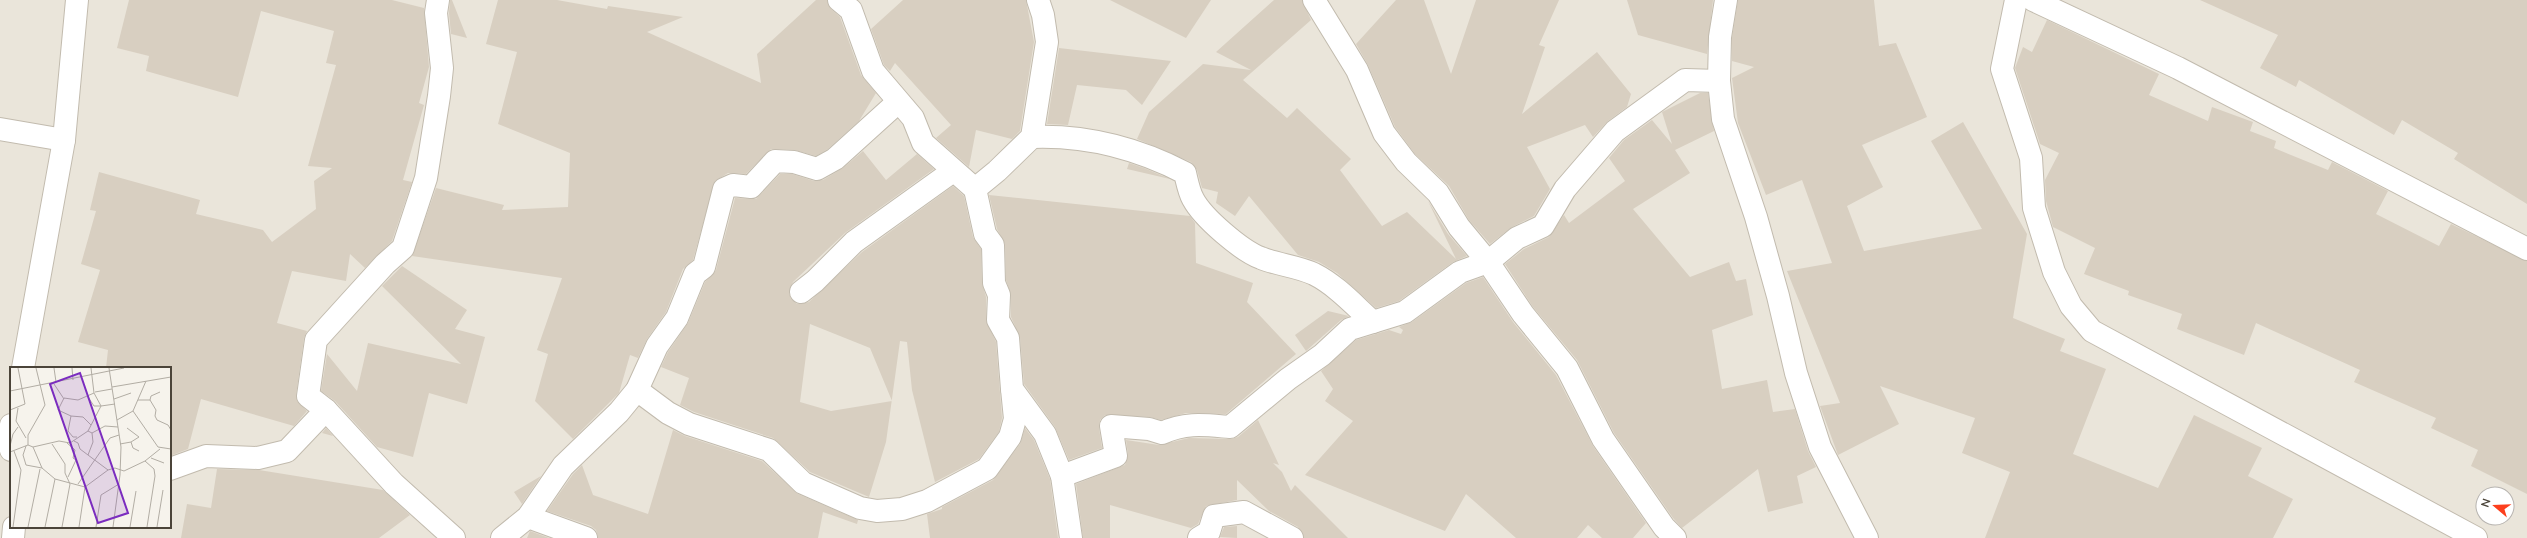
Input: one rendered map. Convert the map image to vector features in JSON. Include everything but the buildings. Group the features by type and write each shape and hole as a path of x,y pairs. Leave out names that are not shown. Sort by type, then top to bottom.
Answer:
{"street":[{"path":"23,367 64,140 77,0"},
{"path":"438,0 436,13 442,68 426,178 403,248 385,264 316,340 308,396 326,410 394,484 454,538"},
{"path":"637,390 668,413 689,424 770,450 802,484 860,508 877,511 902,509 927,501 987,469 1010,437 1015,419 1008,338 998,320 999,295 994,283 993,246 985,234 975,189 923,143 913,118 873,71 851,10 839,0"},
{"path":"975,189 997,172 1032,137 1047,42 1043,15 1038,0"},
{"path":"1314,0 1357,70 1384,133 1406,162 1438,192 1460,227 1488,262 1523,314 1568,368 1603,439 1664,527 1675,538"},
{"path":"1726,0 1720,37 1719,81 1723,119 1756,217 1778,296 1796,373 1820,447 1867,538"},
{"path":"2016,0 2002,69 2031,158 2034,208 2054,272 2071,306 2092,331 2476,538"},
{"path":"2033,0 2178,68 2527,249"},
{"path":"1062,476 1116,456 1111,426 1150,429 1162,433 1176,426 1191,424 1230,427 1288,379 1322,355 1350,329 1404,312 1460,272 1488,262 1517,238 1543,226 1565,189 1615,131 1685,80 1719,81"},
{"path":"502,538 528,517 563,466 619,412 637,390 657,346 678,318 695,274 704,267 724,189 733,184 751,187 775,161 794,162 817,169 835,159 898,102"},
{"path":"0,129 64,140"},
{"path":"1032,137 1062,136 1101,141 1158,159 1185,173 1192,198 1197,205 1216,224 1248,251 1261,258 1314,274 1335,288 1373,322"},
{"path":"800,292 815,281 854,242 953,171"},
{"path":"1012,389 1045,434 1062,476 1065,508 1071,530 1071,538"},
{"path":"171,469 206,456 258,458 287,451 326,410"},
{"path":"1199,538 1209,532 1214,516 1244,512 1292,538"},
{"path":"528,517 586,538"},
{"path":"13,538 14,528"}],"shaded area":[{"path":"0,0 2527,0 2527,538 0,538"}]}
